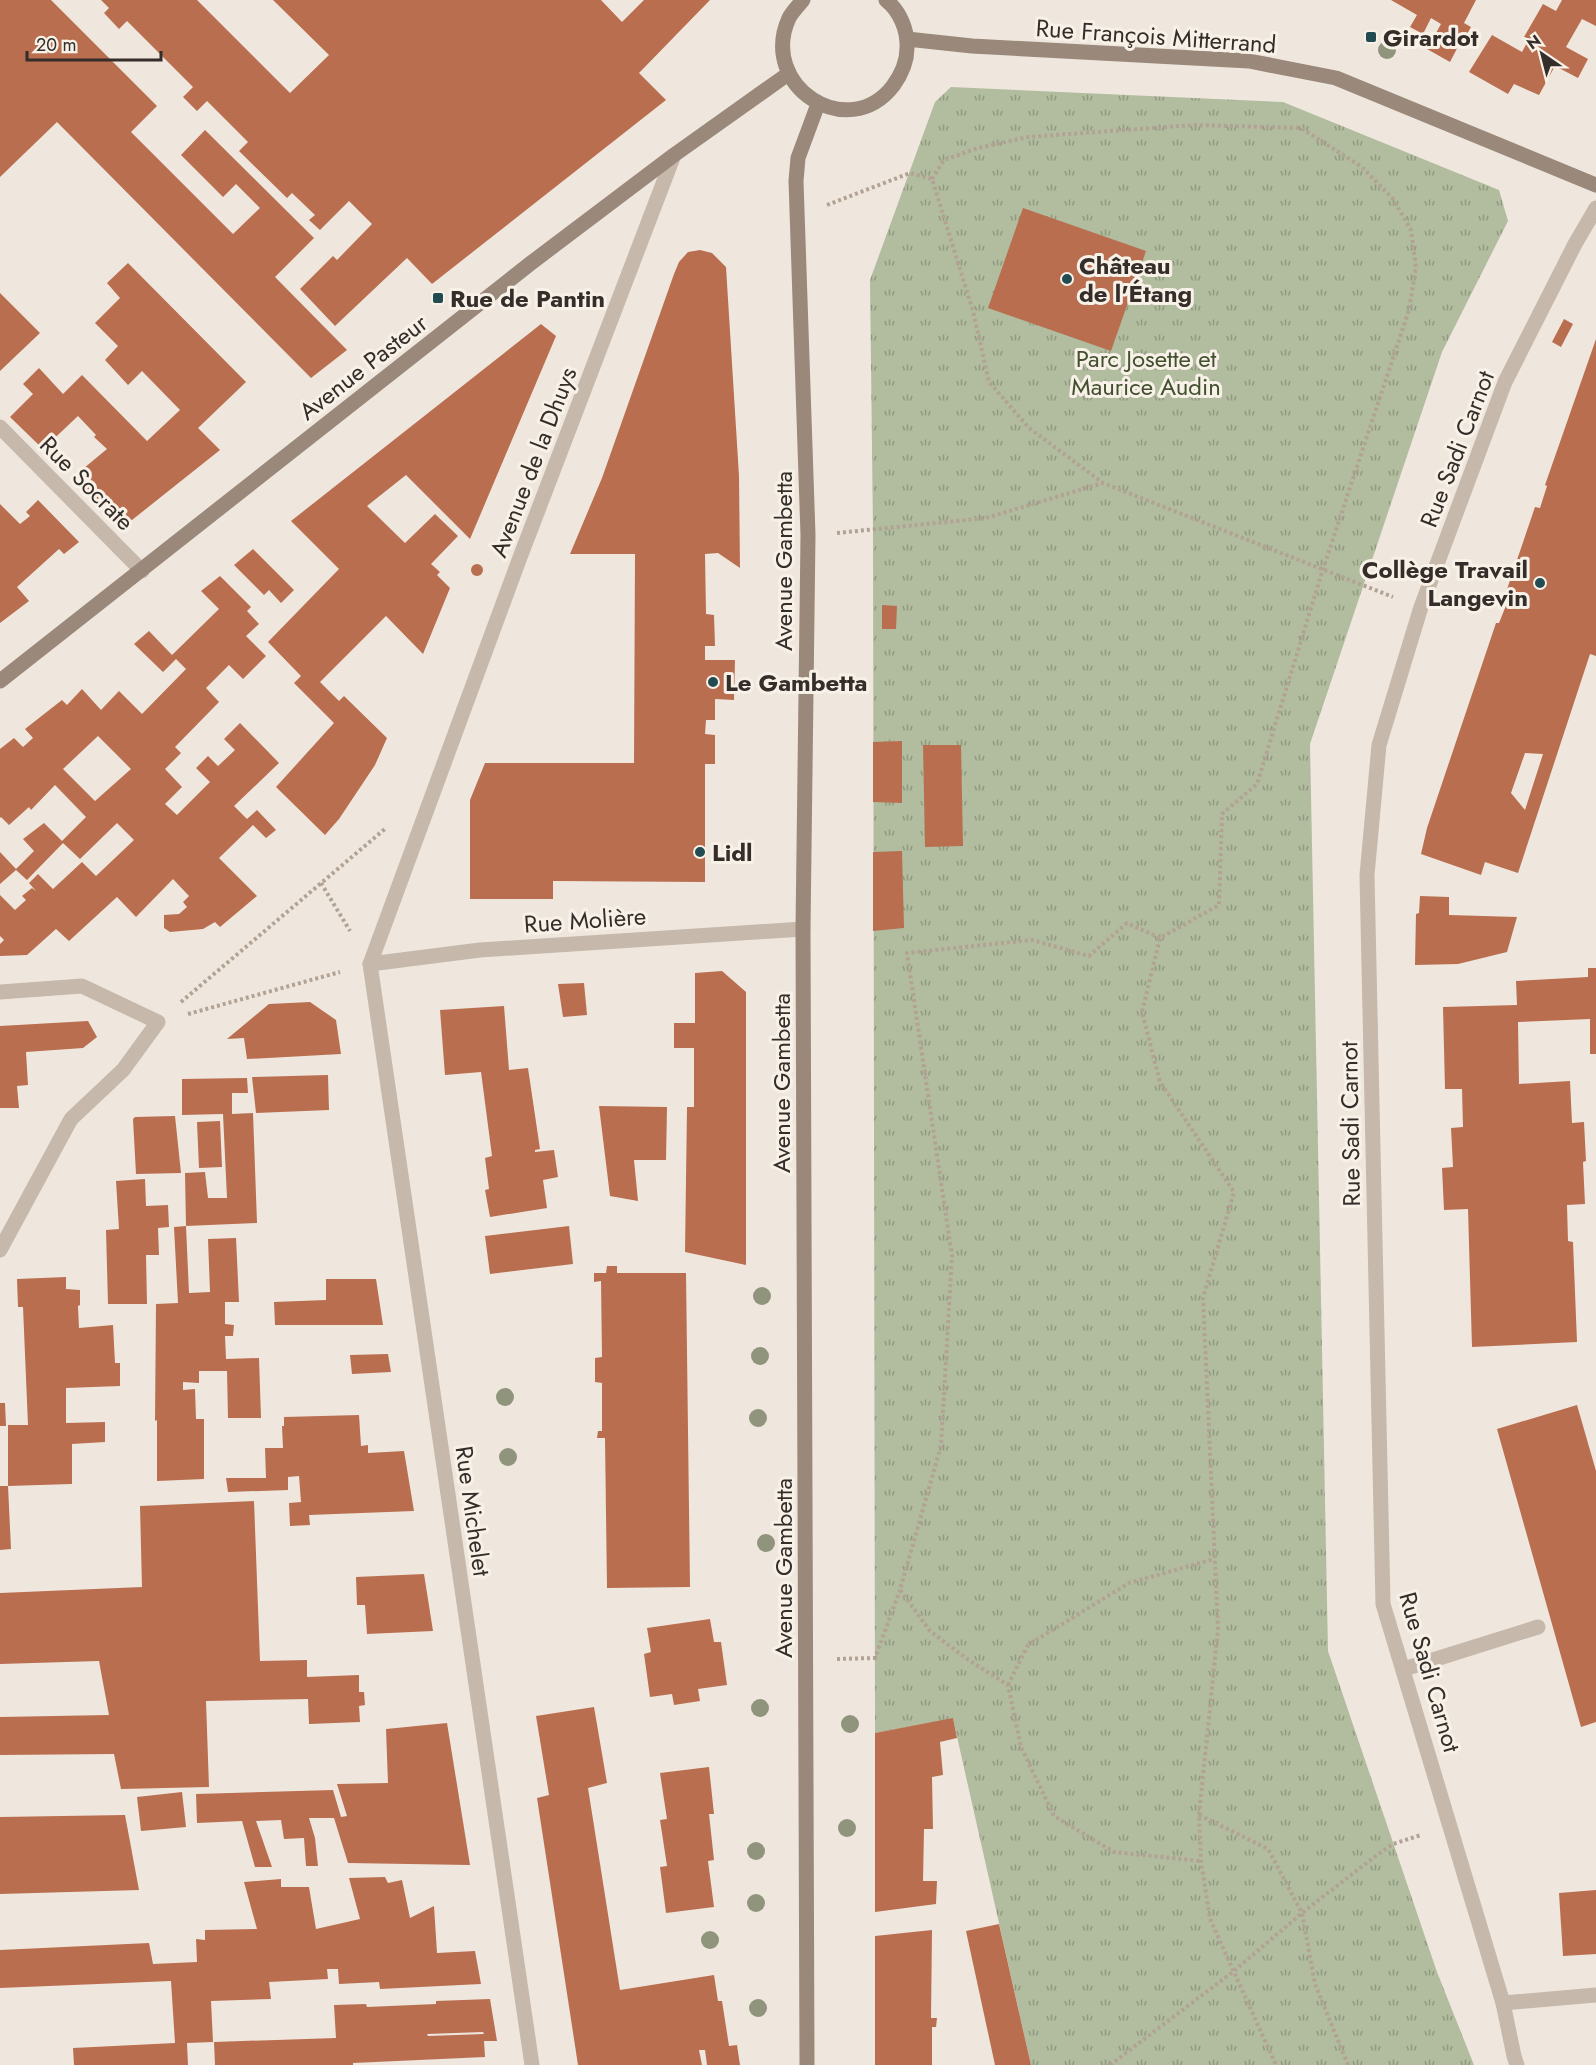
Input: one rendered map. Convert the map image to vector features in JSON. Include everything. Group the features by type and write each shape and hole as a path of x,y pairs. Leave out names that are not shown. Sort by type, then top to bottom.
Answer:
{"main road":[{"path":"803,0 790,17 783,36 783,55 788,74 800,90 818,104 834,109 853,109 872,104 888,92 900,77 907,58 907,39 902,20 891,1"},
{"name":"Rue François Mitterrand","path":"907,39 972,46 1249,61 1336,78 1596,185"},
{"name":"Avenue Pasteur","path":"0,681 521,270 674,155 788,74"},
{"name":"Avenue Gambetta","path":"807,2065 803,928 808,535 796,217 798,158 818,104"}],"street":[{"name":"Avenue de la Dhuys","path":"370,964 519,560 674,155"},
{"name":"Rue Sadi Carnot","path":"1517,2065 1503,2003 1452,1826 1383,1604 1367,875 1379,746 1421,606 1505,382 1575,244 1596,208"},
{"name":"Rue Socrate","path":"0,427 142,571"},
{"name":"Rue Molière","path":"370,964 480,950 803,928"},
{"name":"Rue Michelet","path":"370,964 532,2065"},
{"path":"0,992 82,986 158,1022 123,1070 71,1119 0,1250"},
{"path":"1404,1669 1538,1627"},
{"path":"1503,2003 1596,1995"}],"path":[{"path":"932,179 945,160 978,148 1028,137 1194,125 1301,128 1362,167 1393,199 1411,230 1416,267 1409,310 1323,569 1257,784 1222,814 1219,905 1160,938 1142,1012 1160,1082 1234,1192 1203,1298 1218,1629 1199,1815 1201,1862 1210,1919 1276,2065"},
{"path":"796,217 910,173 932,179"},
{"path":"932,179 973,311 989,382 1029,428 1103,483 1364,586 1421,606"},
{"path":"808,535 986,518 1103,483"},
{"path":"158,1022 392,823"},
{"path":"158,1022 370,964 321,883"},
{"path":"806,1661 875,1658 900,1590 941,1446 952,1256 907,953 1032,940 1089,956 1127,923 1160,938"},
{"path":"1201,1862 1114,1852 1054,1816 1021,1747 1008,1685 1028,1645 1129,1584 1214,1559"},
{"path":"900,1590 930,1630 970,1661 1008,1685"},
{"path":"1199,1815 1268,1849 1302,1913 1315,1984 1348,2065"},
{"path":"1110,2065 1234,1971 1302,1913 1393,1844 1452,1826"}],"green space":[{"name":"Parc Josette et Maurice Audin","path":"951,87 1283,102 1499,190 1508,221 1442,352 1310,744 1328,1651 1437,1972 1474,2065 1031,2065 953,1719 875,1733 873,530 870,280 935,102"}],"building":[{"path":"0,0 51,0 157,106 131,132 233,234 260,208 236,184 223,197 181,155 205,130 314,238 275,277 347,350 311,378 57,122 0,177"},
{"path":"101,0 197,0 290,93 329,55 273,0 601,0 622,22 644,0 710,0 639,73 666,100 432,284 407,258 335,326 300,289 333,256 337,260 372,224 349,201 320,230 309,220 315,215 292,193 287,198 239,151 248,142 207,101 197,111 183,97 193,87 127,21 119,29 104,13 109,8"},
{"path":"1391,0 1476,0 1464,23 1471,27 1450,62 1427,49 1441,24 1431,18 1423,34 1410,27 1417,15"},
{"path":"1562,0 1596,0 1596,26 1582,19 1566,47 1588,59 1578,78 1555,66 1539,95 1514,84 1508,94 1469,72 1492,35 1522,52 1529,39 1524,37 1543,4 1556,11"},
{"name":"Château de l'Étang","path":"1023,208 1146,251 1111,351 988,308"},
{"path":"700,250 712,253 726,267 739,476 740,568 718,553 705,554 706,614 714,615 715,646 705,646 705,660 735,660 734,700 715,699 715,720 706,720 705,734 715,735 715,764 705,764 705,882 553,881 553,899 470,899 470,800 485,763 634,763 635,554 570,554 602,478 679,262 688,252"},
{"path":"128,263 246,382 198,428 220,450 132,520 111,519 72,478 107,449 94,437 96,435 78,416 43,449 10,417 33,394 23,384 39,368 63,394 82,375 147,441 180,410 142,371 128,385 105,360 118,346 95,323 120,298 107,283"},
{"path":"0,293 40,333 0,371"},
{"path":"1564,319 1573,324 1561,347 1552,342"},
{"path":"541,324 556,336 470,539 406,475 367,506 405,543 435,514 458,536 431,564 440,572 437,575 450,588 423,654 386,616 320,682 339,701 344,696 387,738 375,765 339,819 325,835 276,787 334,723 294,683 301,676 268,642 339,569 291,521"},
{"name":"Collège Travail Langevin","path":"1596,339 1596,656 1590,654 1518,873 1485,862 1481,875 1421,854 1427,828 1496,623 1499,623 1507,603 1503,601 1535,507 1540,508 1547,486 1545,485","holes":["1525,753 1543,754 1525,810 1511,793"]},
{"path":"38,500 79,542 64,554 59,549 17,587 29,601 0,623 0,504 20,524 30,516 26,512"},
{"path":"253,549 294,590 281,603 269,590 264,595 234,565"},
{"path":"479,564 483,570 479,576 475,576 471,568"},
{"path":"220,576 251,607 247,611 259,624 246,636 266,656 243,679 229,665 206,688 219,702 175,747 181,753 165,769 182,787 165,804 177,815 210,782 196,768 208,756 218,766 235,750 224,739 240,723 279,763 234,806 247,819 257,810 276,830 266,838 253,825 219,858 257,896 220,927 215,922 203,929 170,932 164,928 164,915 179,914 187,907 183,902 189,896 173,879 136,917 117,897 69,941 56,929 27,955 0,956 0,944 4,940 0,936 0,895 15,910 26,900 22,896 32,888 36,891 29,883 38,874 53,889 82,862 96,876 134,840 117,823 80,859 63,843 27,880 16,870 0,884 0,852 16,869 34,851 23,839 44,823 62,841 86,817 55,785 31,810 29,807 9,825 0,818 0,749 14,738 23,747 33,738 25,729 62,700 67,705 82,689 101,710 119,691 142,714 186,669 176,659 163,672 134,644 149,631 172,655 219,609 201,591","holes":["98,736 131,769 95,801 63,769"]},
{"path":"882,605 897,606 896,629 882,629"},
{"path":"902,741 902,803 873,802 873,742"},
{"path":"923,745 961,745 963,846 925,847"},
{"path":"902,851 904,928 873,931 873,852"},
{"path":"1420,896 1449,897 1449,915 1517,917 1507,952 1458,964 1415,965 1416,914 1419,913"},
{"path":"1588,968 1596,968 1596,1054 1590,1054 1590,1019 1518,1022 1519,1084 1570,1081 1572,1123 1584,1122 1585,1204 1567,1205 1568,1241 1573,1242 1577,1342 1472,1347 1468,1209 1444,1210 1442,1168 1453,1167 1451,1128 1463,1127 1462,1089 1445,1089 1443,1007 1517,1005 1516,981 1588,977"},
{"path":"722,971 746,992 746,1265 685,1252 687,1107 694,1107 694,1048 674,1048 674,1023 695,1023 695,973"},
{"path":"584,983 587,1015 563,1017 558,984"},
{"path":"310,1002 336,1020 341,1054 247,1059 244,1038 227,1039 269,1004"},
{"path":"504,1006 509,1070 528,1068 540,1149 535,1152 554,1150 558,1177 543,1180 547,1208 490,1217 485,1190 489,1189 485,1158 492,1156 481,1072 445,1075 440,1010"},
{"path":"88,1021 97,1037 83,1048 26,1052 28,1085 17,1086 19,1108 0,1108 0,1026"},
{"path":"328,1075 329,1110 256,1113 252,1077"},
{"path":"247,1078 248,1093 232,1093 232,1114 253,1113 257,1223 186,1226 185,1173 205,1172 208,1198 227,1198 223,1114 182,1115 182,1079"},
{"path":"599,1106 667,1107 666,1160 634,1160 638,1201 610,1196"},
{"path":"175,1116 181,1173 136,1174 133,1119 135,1117"},
{"path":"220,1121 222,1167 199,1168 197,1122"},
{"path":"145,1179 146,1206 168,1205 169,1227 158,1228 159,1255 146,1255 147,1304 108,1304 106,1230 119,1229 116,1181"},
{"path":"186,1226 189,1293 210,1292 208,1239 236,1238 239,1302 225,1302 225,1324 234,1325 233,1336 225,1336 226,1359 259,1358 261,1418 228,1418 227,1371 199,1371 199,1383 183,1382 183,1390 195,1389 196,1419 204,1419 204,1479 157,1481 156,1304 178,1303 174,1227"},
{"path":"569,1226 573,1264 490,1274 485,1236"},
{"path":"607,1266 617,1266 617,1273 686,1273 690,1587 607,1588 605,1438 597,1438 598,1431 602,1431 602,1383 595,1382 595,1358 602,1357 601,1281 594,1282 594,1273 606,1273"},
{"path":"66,1277 66,1289 80,1290 79,1328 113,1325 115,1363 120,1363 120,1386 66,1388 66,1423 105,1422 105,1442 72,1444 72,1484 8,1486 8,1425 28,1425 23,1307 18,1307 17,1279"},
{"path":"326,1279 376,1279 383,1325 275,1325 274,1302 326,1300"},
{"path":"388,1354 391,1372 352,1374 350,1355"},
{"path":"0,1403 5,1403 6,1426 0,1426"},
{"path":"1577,1405 1596,1471 1596,1722 1581,1727 1497,1429"},
{"path":"359,1415 361,1446 368,1445 368,1453 404,1451 414,1511 309,1515 310,1525 290,1526 289,1503 301,1502 299,1476 288,1477 288,1490 228,1492 226,1478 266,1478 265,1448 283,1448 284,1417"},
{"path":"0,1486 8,1486 11,1549 0,1550"},
{"path":"254,1501 260,1661 307,1660 307,1677 359,1675 359,1692 364,1692 365,1705 359,1706 360,1722 309,1724 308,1699 206,1701 209,1787 121,1789 114,1754 0,1755 0,1717 109,1715 99,1661 0,1664 0,1593 142,1587 140,1506"},
{"path":"424,1574 433,1631 367,1634 365,1605 357,1605 356,1577"},
{"path":"710,1619 714,1642 721,1642 727,1685 698,1689 700,1701 674,1705 672,1694 650,1697 644,1654 651,1652 647,1628"},
{"path":"594,1707 607,1783 588,1788 620,1990 714,1975 718,2001 722,2001 729,2046 737,2045 740,2065 707,2065 705,2050 699,2050 702,2065 578,2065 537,1798 549,1795 536,1716"},
{"path":"953,1718 957,1738 940,1742 943,1775 932,1777 933,1829 924,1829 923,1881 937,1881 936,1904 875,1912 875,1733"},
{"path":"447,1723 470,1865 348,1863 334,1818 309,1818 315,1838 318,1866 306,1866 304,1838 284,1839 281,1820 256,1821 272,1867 255,1867 242,1821 197,1823 196,1794 333,1790 341,1817 347,1816 337,1784 388,1783 386,1729"},
{"path":"709,1767 714,1814 709,1814 714,1860 708,1861 714,1907 666,1913 660,1867 667,1866 660,1820 667,1819 660,1773"},
{"path":"182,1792 186,1827 141,1831 137,1797"},
{"path":"125,1815 139,1890 0,1894 0,1817"},
{"path":"385,1877 388,1883 402,1880 410,1918 434,1906 437,1953 475,1951 481,1984 380,1989 379,1982 339,1984 338,1969 327,1969 328,1979 269,1982 271,1999 211,2001 213,2042 187,2043 188,2065 74,2065 73,2048 175,2043 171,1981 0,1988 0,1950 149,1943 153,1964 197,1962 196,1939 205,1940 205,1930 257,1929 244,1882 281,1879 281,1887 309,1887 316,1929 360,1919 349,1878"},
{"path":"1596,1890 1596,1954 1563,1956 1559,1893"},
{"path":"999,1924 1031,2065 995,2065 966,1931"},
{"path":"932,1930 931,2018 937,2018 936,2027 932,2027 932,2065 875,2065 875,1936"},
{"path":"490,1999 497,2041 484,2041 485,2057 353,2063 353,2065 215,2065 214,2042 336,2038 334,2005 366,2004 367,2007 436,2004 436,2001","holes":["483,2032 484,2034 428,2036 427,2034"]}],"place":[{"name":"Girardot","path":"1371,37"},
{"name":"Château de l'Étang","path":"1067,279"},
{"name":"Rue de Pantin","path":"438,298"},
{"name":"Collège Travail Langevin","path":"1540,583"},
{"name":"Le Gambetta","path":"713,682"},
{"name":"Lidl","path":"700,852"}]}
